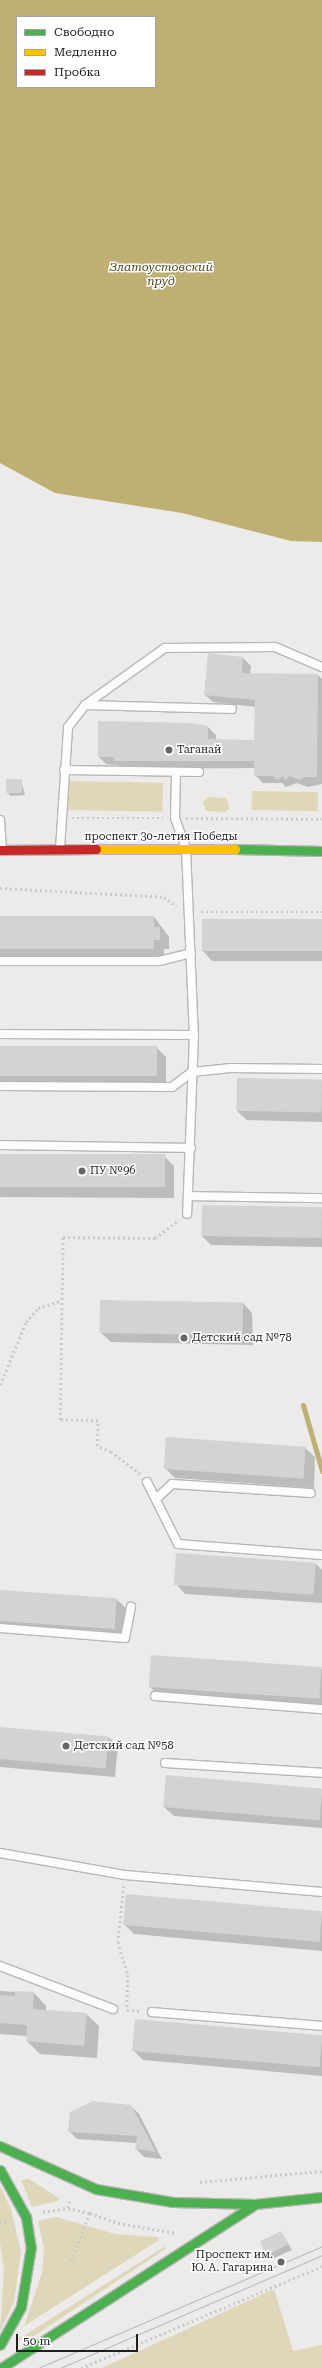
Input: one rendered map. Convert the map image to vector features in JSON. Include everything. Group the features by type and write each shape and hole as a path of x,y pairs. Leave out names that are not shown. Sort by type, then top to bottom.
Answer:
{"main road":[{"name":"проспект 30-летия Победы","path":"1,850 186,848 322,851"},
{"path":"0,2146 75,2181 103,2190 174,2202 255,2204 322,2197"},
{"path":"0,2170 26,2217 31,2247 29,2276 21,2307 0,2345"},
{"path":"1,2368 255,2204"}],"lane":[{"path":"60,850 60,818 68,727 85,705 165,648 275,647 322,667"},
{"path":"85,705 232,709"},
{"path":"64,770 198,772"},
{"path":"176,772 175,818 186,848 187,912 191,953 194,1035 188,1214"},
{"path":"0,820 1,850"},
{"path":"0,961 159,961 191,953"},
{"path":"0,1034 194,1035"},
{"path":"0,1086 172,1087 192,1072 231,1068 322,1069"},
{"path":"0,1145 191,1148"},
{"path":"188,1196 322,1198"},
{"path":"147,1482 178,1544 322,1555"},
{"path":"156,1500 172,1484 311,1493"},
{"path":"0,1628 125,1638 131,1607"},
{"path":"155,1696 322,1709"},
{"path":"165,1763 322,1773"},
{"path":"0,1853 125,1875 322,1892"},
{"path":"0,1966 113,2009"},
{"path":"152,2012 322,2026"}],"path":[{"path":"60,818 322,819"},
{"path":"0,888 164,897 187,912 322,912"},
{"path":"147,1482 117,1456 97,1446 98,1421 60,1420 63,1237 155,1238 188,1214"},
{"path":"0,1385 26,1322 38,1308 62,1300"},
{"path":"125,1875 118,1942 128,1975 127,2010"},
{"path":"113,2009 152,2012"},
{"path":"197,2182 322,2171"},
{"path":"68,2208 75,2181"},
{"path":"26,2217 68,2208 90,2213 118,2223 176,2233"},
{"path":"71,2262 90,2213"},
{"path":"81,2368 322,2266"}],"shaded area":[{"path":"65,781 163,783 162,812 64,810"},
{"path":"252,791 318,792 318,811 252,810"},
{"path":"208,797 226,798 230,808 225,812 206,811 203,802"},
{"path":"29,2179 59,2198 58,2201 32,2207 21,2180"},
{"path":"0,2186 11,2209 21,2252 14,2302 0,2332 4,2269 0,2242"},
{"path":"56,2217 115,2234 158,2237 159,2240 24,2326 42,2273 44,2249 38,2221"},
{"path":"164,2247 167,2248 31,2338 17,2340"},
{"path":"274,2289 293,2351 322,2345 322,2368 102,2368"}],"water":[{"name":"Златоустовский пруд","path":"0,0 322,0 322,542 291,541 182,513 55,493 0,463"}],"building":[{"path":"208,653 243,657 242,673 318,674 317,777 304,777 300,780 289,776 286,780 282,776 278,780 273,776 254,776 254,761 114,761 114,757 98,757 98,721 192,723 208,726 208,739 254,740 255,700 204,695"},
{"path":"6,779 22,779 22,793 6,793"},
{"path":"0,916 154,916 154,927 160,927 160,940 154,940 154,949 0,949"},
{"path":"202,919 322,919 322,951 202,951"},
{"path":"0,1046 157,1046 157,1076 0,1076"},
{"path":"237,1078 322,1079 321,1112 236,1111"},
{"name":"ПУ №96","path":"0,1154 165,1154 165,1187 0,1187"},
{"path":"202,1205 322,1207 321,1238 201,1236"},
{"name":"Детский сад №78","path":"100,1300 243,1302 242,1335 99,1333"},
{"path":"166,1437 306,1447 303,1479 164,1469"},
{"path":"176,1553 316,1563 313,1595 174,1585"},
{"path":"0,1590 117,1598 115,1629 0,1621"},
{"path":"151,1655 322,1667 319,1699 149,1687"},
{"path":"0,1727 109,1736 106,1768 0,1759"},
{"path":"166,1775 322,1789 320,1821 163,1807"},
{"path":"126,1894 322,1911 320,1942 123,1925"},
{"path":"15,1991 34,1992 33,2009 87,2013 84,2046 26,2041 27,2025 0,2023 0,1995 15,1996"},
{"path":"135,2019 322,2035 319,2067 132,2051"},
{"path":"93,2101 131,2105 156,2152 135,2149 137,2136 68,2132 70,2112"},
{"path":"281,2231 288,2244 267,2256 260,2242"}],"waterway":[{"path":"303,1405 322,1471"}],"tram line":[{"path":"38,2368 322,2246"},
{"path":"60,2368 322,2255"}],"traffic: fast":[{"path":"235,849 322,851"},
{"path":"0,2146 96,2189 173,2202 255,2204 322,2197"},
{"path":"0,2170 26,2217 31,2247 21,2307 0,2345"},
{"path":"1,2368 255,2204"}],"traffic: slow":[{"path":"96,849 235,849"}],"traffic: jam":[{"path":"0,850 96,849"}],"place":[{"name":"Таганай","path":"169,750"},
{"name":"ПУ №96","path":"82,1171"},
{"name":"Детский сад №78","path":"184,1338"},
{"name":"Детский сад №58","path":"66,1746"},
{"name":"Проспект им. Ю. А. Гагарина","path":"281,2262"}]}
